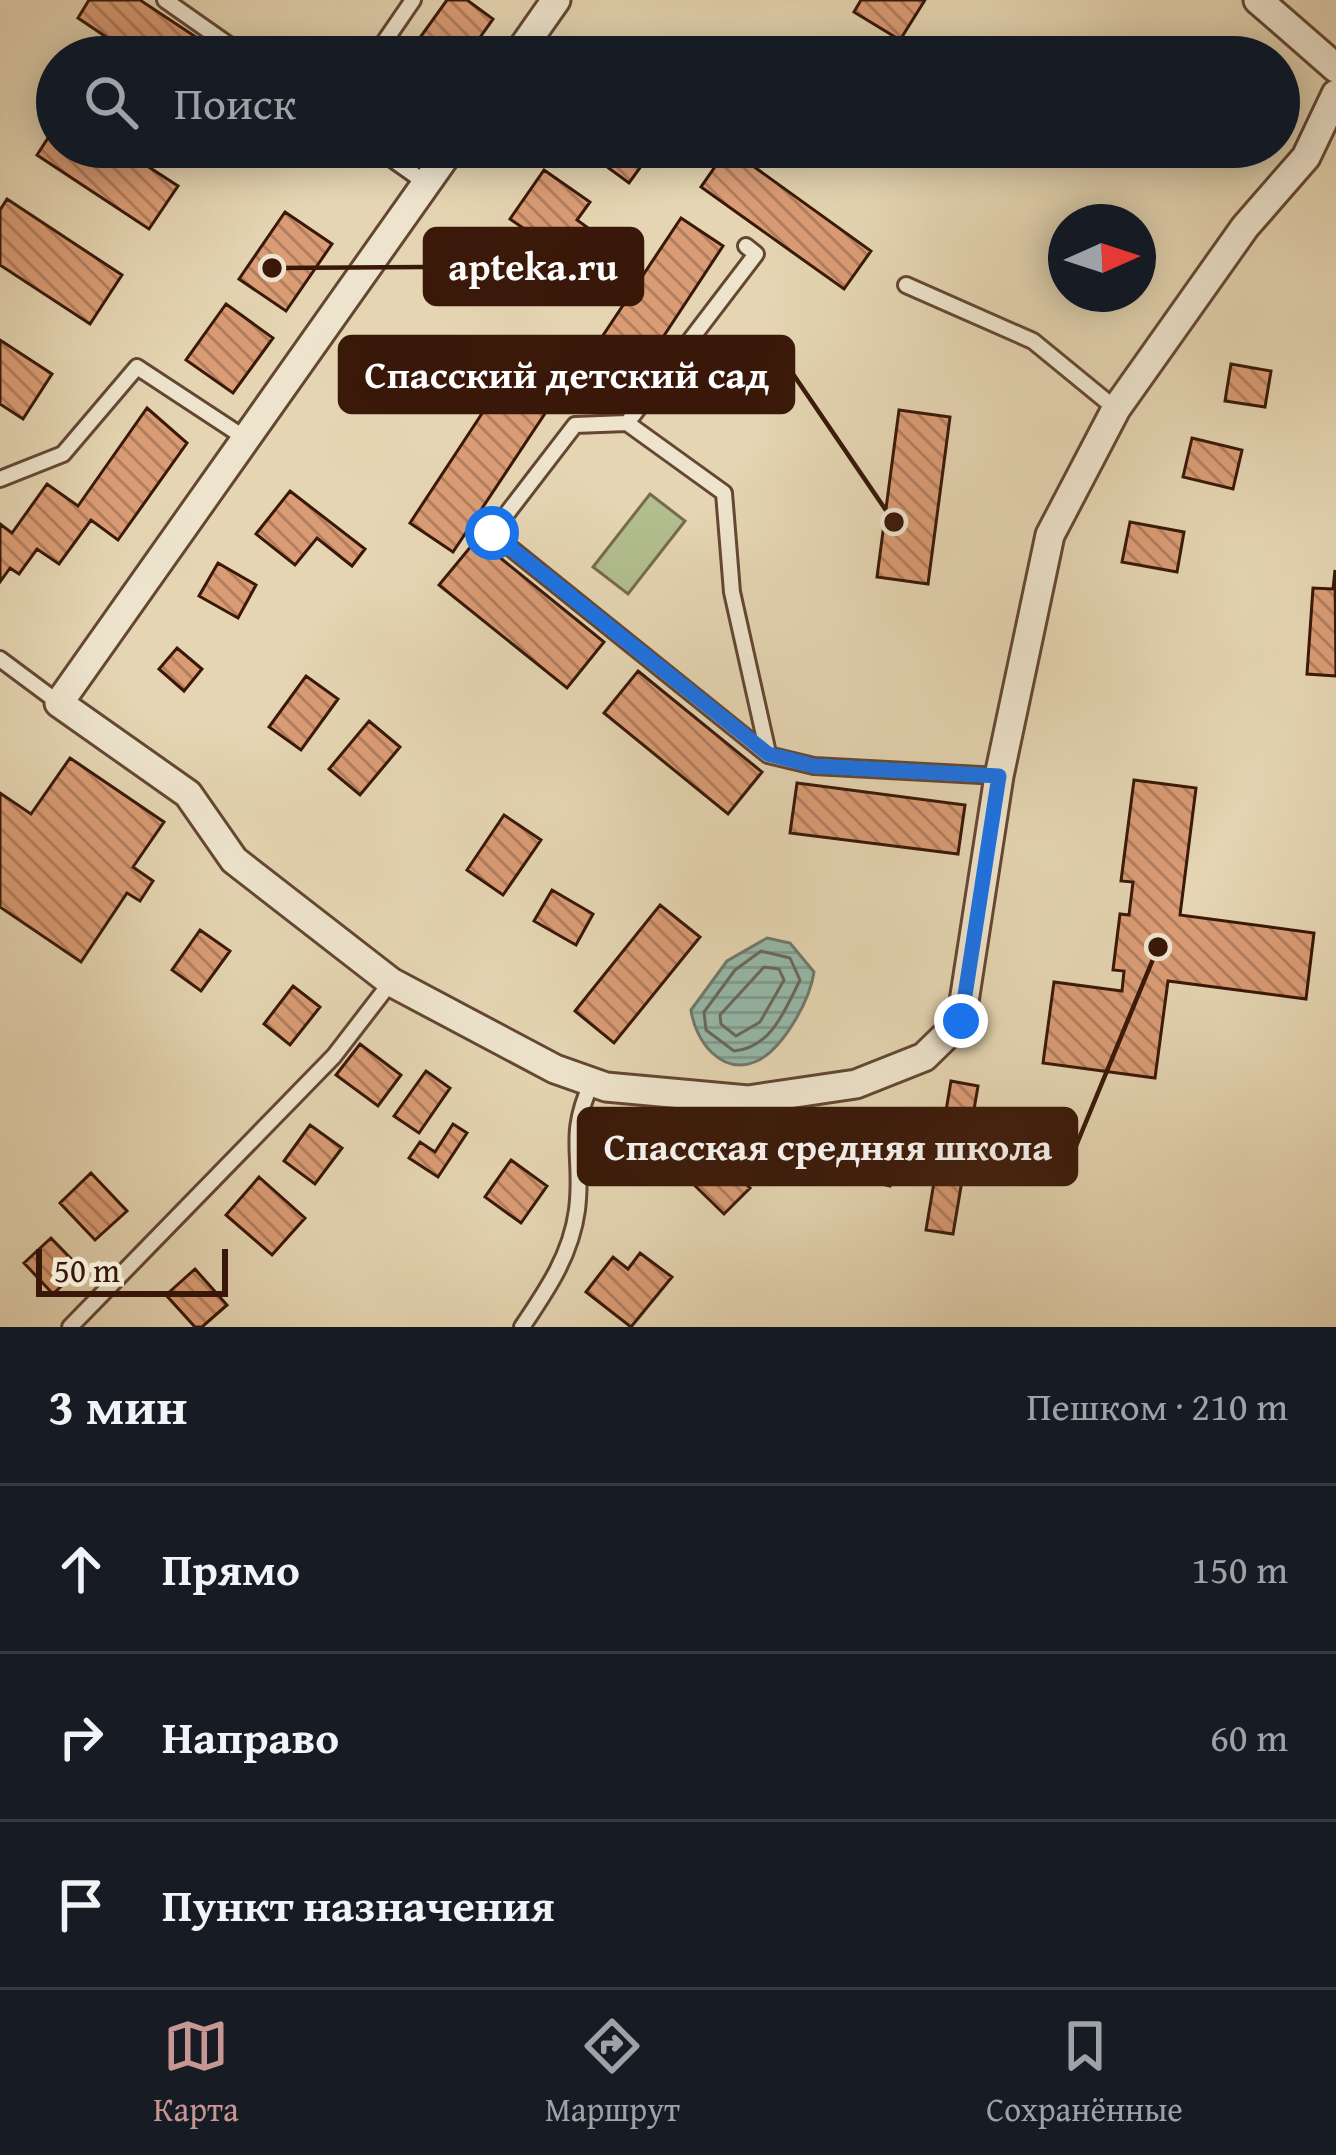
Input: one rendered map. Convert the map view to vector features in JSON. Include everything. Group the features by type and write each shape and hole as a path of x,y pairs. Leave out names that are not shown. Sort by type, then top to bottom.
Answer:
{"street":[{"path":"531,36 556,0"},
{"path":"1258,0 1299,36"},
{"path":"1300,37 1336,68"},
{"path":"1300,164 1336,94"},
{"path":"437,168 59,704 188,794 234,860 391,982 555,1069 592,1082 658,1095 748,1100 856,1084 924,1057 961,1021 999,776 1050,535 1116,409 1245,227 1296,168"}],"lane":[{"path":"165,0 216,36"},
{"path":"388,36 412,0"},
{"path":"404,168 426,183"},
{"path":"627,422 757,254 746,246"},
{"path":"906,285 1033,341 1116,409"},
{"path":"0,479 63,454 137,367 245,438"},
{"path":"768,754 732,592 724,493 627,422 575,425 492,533 768,754 814,766 999,776"},
{"path":"0,659 59,704"},
{"path":"70,1327 334,1056 391,982"},
{"path":"522,1327 569,1248 579,1184 574,1120 592,1082"}],"green space":[{"path":"650,494 685,521 628,594 593,567"}],"water":[{"path":"767,938 790,943 814,972 811,983 794,1022 776,1046 757,1061 732,1064 704,1044 691,1010 727,961"}],"building":[{"path":"89,0 140,0 194,36 105,36 78,18"},
{"path":"447,0 467,0 493,19 481,36 421,36"},
{"path":"861,0 925,0 902,36 893,36 854,12"},
{"path":"57,168 150,168 178,186 149,229"},
{"path":"609,168 640,168 629,183"},
{"path":"714,168 756,168 871,251 844,289 701,187"},
{"path":"544,170 590,202 577,220 591,230 561,273 535,256 545,243 510,219"},
{"path":"7,199 122,275 90,324 0,265 0,210"},
{"path":"285,212 332,244 286,311 239,279"},
{"path":"681,218 723,246 621,401 578,373"},
{"path":"226,304 273,338 233,393 186,360"},
{"path":"0,340 52,374 23,419 0,404"},
{"path":"1231,364 1271,371 1265,407 1225,401"},
{"path":"508,374 552,403 453,552 410,523"},
{"path":"147,408 187,443 118,540 91,520 59,564 37,549 19,574 10,568 0,582 0,524 12,533 47,484 78,506"},
{"path":"899,410 950,417 928,584 877,577"},
{"path":"1192,438 1242,450 1233,489 1183,477"},
{"path":"290,491 365,549 352,566 317,538 295,565 256,534"},
{"path":"1130,522 1184,532 1177,572 1122,562"},
{"path":"477,539 604,642 567,688 439,585"},
{"path":"218,563 256,585 238,618 199,596"},
{"path":"1335,570 1336,676 1307,674 1313,588 1333,589"},
{"path":"177,648 202,669 184,691 159,669"},
{"path":"638,671 762,772 728,814 604,713"},
{"path":"306,676 338,699 301,750 269,727"},
{"path":"369,721 400,747 360,795 329,769"},
{"path":"70,758 164,822 133,867 153,881 140,901 127,893 81,962 0,907 0,793 31,814"},
{"path":"1134,780 1196,788 1180,915 1314,933 1306,999 1168,981 1155,1078 1043,1063 1054,982 1122,991 1124,971 1113,970 1120,914 1129,915 1133,882 1121,881"},
{"path":"797,783 965,805 958,854 790,833"},
{"path":"504,815 541,840 503,895 467,870"},
{"path":"552,890 593,914 576,945 534,921"},
{"path":"660,905 700,937 614,1043 575,1011"},
{"path":"200,930 230,951 201,991 172,970"},
{"path":"293,986 320,1007 290,1045 264,1024"},
{"path":"360,1044 401,1075 378,1106 336,1075"},
{"path":"426,1071 450,1088 419,1133 394,1116"},
{"path":"951,1081 978,1086 953,1234 926,1230"},
{"path":"453,1124 467,1133 438,1177 409,1158 420,1142 435,1152"},
{"path":"310,1125 342,1148 315,1184 284,1161"},
{"path":"711,1151 750,1188 724,1214 686,1177"},
{"path":"511,1160 547,1186 521,1223 485,1197"},
{"path":"872,1160 894,1164 890,1186 868,1181"},
{"path":"91,1173 127,1211 95,1240 60,1203"},
{"path":"259,1177 305,1218 272,1255 226,1215"},
{"path":"51,1238 80,1268 53,1294 24,1263"},
{"path":"640,1253 672,1277 631,1327 586,1292 613,1257 628,1269"},
{"path":"195,1269 227,1305 202,1327 195,1327 166,1295"}],"place":[{"name":"apteka.ru","path":"272,268"},
{"name":"Спасский детский сад","path":"894,522"},
{"name":"Спасская средняя школа","path":"1158,947"}],"route":[{"path":"492,533 768,754 814,766 999,776 961,1021"}]}
